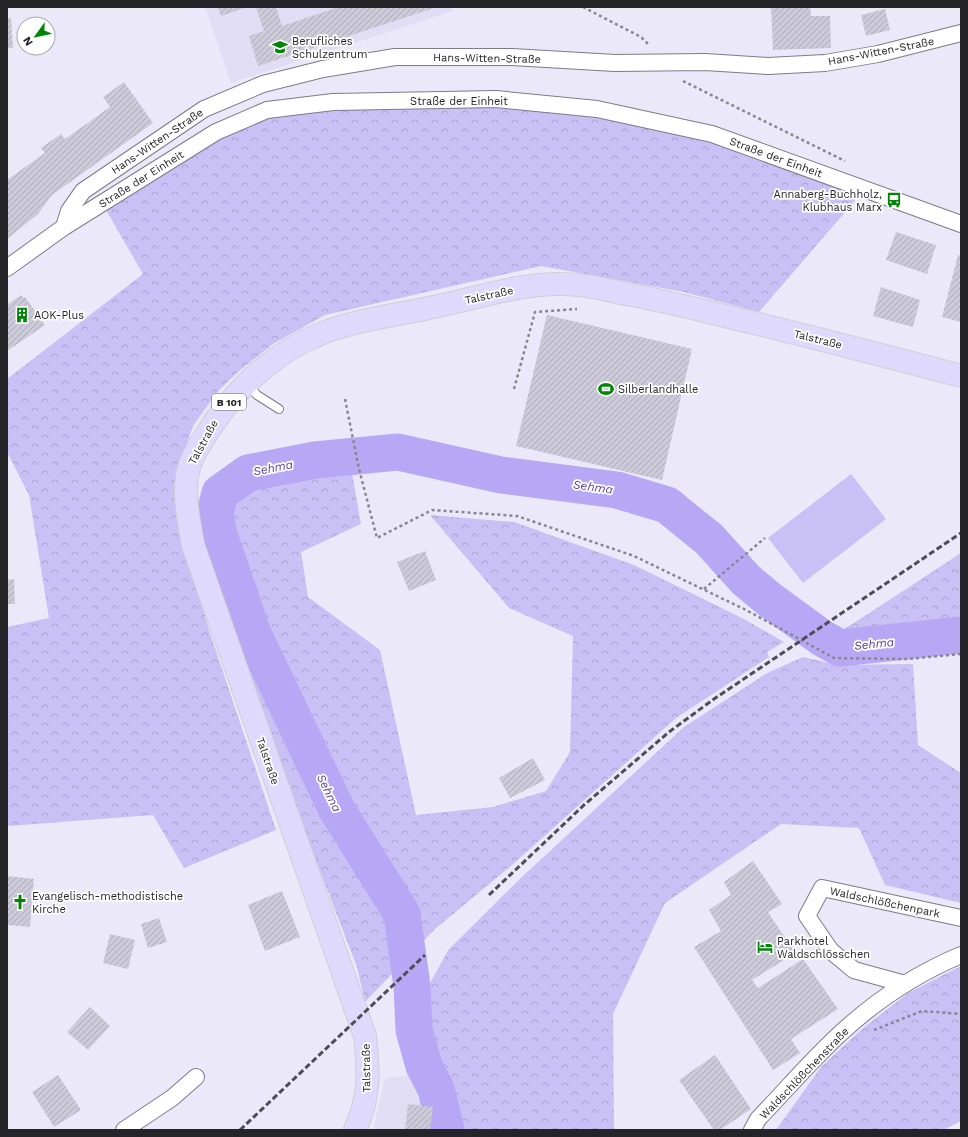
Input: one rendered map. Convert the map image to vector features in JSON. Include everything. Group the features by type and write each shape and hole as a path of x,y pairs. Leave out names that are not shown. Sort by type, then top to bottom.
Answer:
{"main road":[{"name":"Talstraße","path":"355,1130 364,1111 368,1089 368,1062 365,1036 196,553 188,517 187,491 189,467 213,422 230,400 246,383 297,345 322,334 353,324 522,288 561,284 597,288 677,304 805,335 961,376"}],"street":[{"name":"Hans-Witten-Straße","path":"64,227 69,211 83,191 204,109 263,84 323,69 395,57 512,57 615,63 664,61 768,66 825,63 878,54 961,33"},
{"name":"Straße der Einheit","path":"7,268 64,227 216,132 267,110 333,102 496,99 597,109 712,134 961,224"},
{"name":"Waldschlößchenpark","path":"905,984 854,970 831,950 807,916 822,888 961,918"},
{"name":"Waldschlößchenstraße","path":"752,1130 758,1119 842,1032 905,984 961,955"},
{"path":"124,1130 172,1098 196,1078"}],"lane":[{"path":"246,383 257,395 279,409"}],"path":[{"path":"584,7 641,37"},
{"path":"664,61 678,78 849,163"},
{"path":"514,389 535,312 577,309"},
{"path":"346,398 359,469 377,538 432,510 517,516 634,556 746,610 834,658 907,659 961,654"},
{"path":"703,589 765,538"},
{"path":"842,1032 861,1035 922,1011 961,1014"}],"shaded area":[{"name":"Berufliches Schulzentrum","path":"205,7 451,7 453,11 231,83"},
{"path":"423,1074 434,1095 439,1130 373,1130 385,1078"}],"green space":[{"path":"496,99 712,134 865,189 759,312 684,292 541,266 325,315 273,344 238,372 218,391 193,426 181,461 184,543 210,633 276,830 184,868 153,815 8,826 7,627 49,618 29,495 7,452 7,379 143,274 102,203 267,110"},
{"path":"350,462 361,524 301,552 308,597 380,650 416,815 493,807 546,791 570,752 573,636 509,608 430,515 514,522 634,565 744,619 784,642 767,652 769,657 676,718 512,865 435,929 365,1002 357,967 300,819 233,627 208,536 209,520 221,504 234,479"},
{"path":"851,474 886,519 803,583 768,538"},
{"path":"961,553 961,625 841,642 830,637 857,621"},
{"path":"803,657 837,665 913,664 918,745 961,773 961,903 885,885 859,828 781,824 665,903 613,1014 614,1130 451,1130 419,1003 449,949 523,876 684,727 767,673"},
{"path":"961,966 961,1121 943,1130 776,1130 821,1067 862,1029 908,993"}],"building":[{"path":"218,7 247,7 221,16"},
{"path":"256,7 276,7 282,26 339,7 437,7 258,66 249,36 264,31"},
{"path":"771,7 810,7 811,16 830,16 831,48 773,50"},
{"path":"885,9 890,30 866,36 861,15"},
{"path":"7,18 11,18 13,48 7,48"},
{"path":"124,82 153,123 52,195 38,214 7,239 7,180 45,153 41,148 61,134 65,139 110,107 103,97"},
{"path":"896,232 936,245 927,274 886,260"},
{"path":"958,255 961,256 961,322 942,317"},
{"path":"881,287 920,300 913,327 873,316"},
{"name":"AOK-Plus","path":"21,295 24,298 25,297 45,325 7,351 7,305"},
{"name":"Silberlandhalle","path":"547,315 692,349 662,480 516,446"},
{"path":"425,551 436,580 409,591 397,562"},
{"path":"14,579 15,604 7,604 7,580"},
{"path":"533,758 545,780 510,798 499,778"},
{"path":"753,861 782,904 768,912 795,953 752,980 758,988 803,959 838,1009 791,1039 800,1053 773,1070 694,947 721,931 709,910 731,895 724,882"},
{"name":"Evangelisch-methodistische Kirche","path":"7,876 34,879 30,927 7,925"},
{"path":"282,891 300,937 265,951 248,905"},
{"path":"159,918 167,942 148,948 141,924"},
{"path":"110,934 135,940 128,969 103,963"},
{"path":"90,1007 110,1026 88,1050 67,1032"},
{"path":"715,1055 751,1109 720,1130 714,1130 679,1080"},
{"path":"58,1075 81,1110 54,1127 32,1092"},
{"path":"408,1104 433,1107 430,1130 405,1130"}],"waterway":[{"name":"Sehma","path":"446,1130 436,1089 424,1066 414,1030 412,986 402,914 337,810 253,634 218,532 215,512 220,493 248,473 315,460 398,452 501,475 617,490 667,505 709,539 746,580 770,600 822,638 840,648 961,635"}],"railway":[{"path":"489,895 584,805 669,732 714,699 961,533"},
{"path":"240,1130 425,955"}],"place":[{"name":"Berufliches Schulzentrum","path":"280,47"},
{"name":"Annaberg-Buchholz, Klubhaus Marx","path":"894,200"},
{"name":"AOK-Plus","path":"22,315"},
{"name":"Silberlandhalle","path":"606,389"},
{"name":"Evangelisch-methodistische Kirche","path":"20,902"},
{"name":"Parkhotel Waldschlösschen","path":"765,947"}]}
